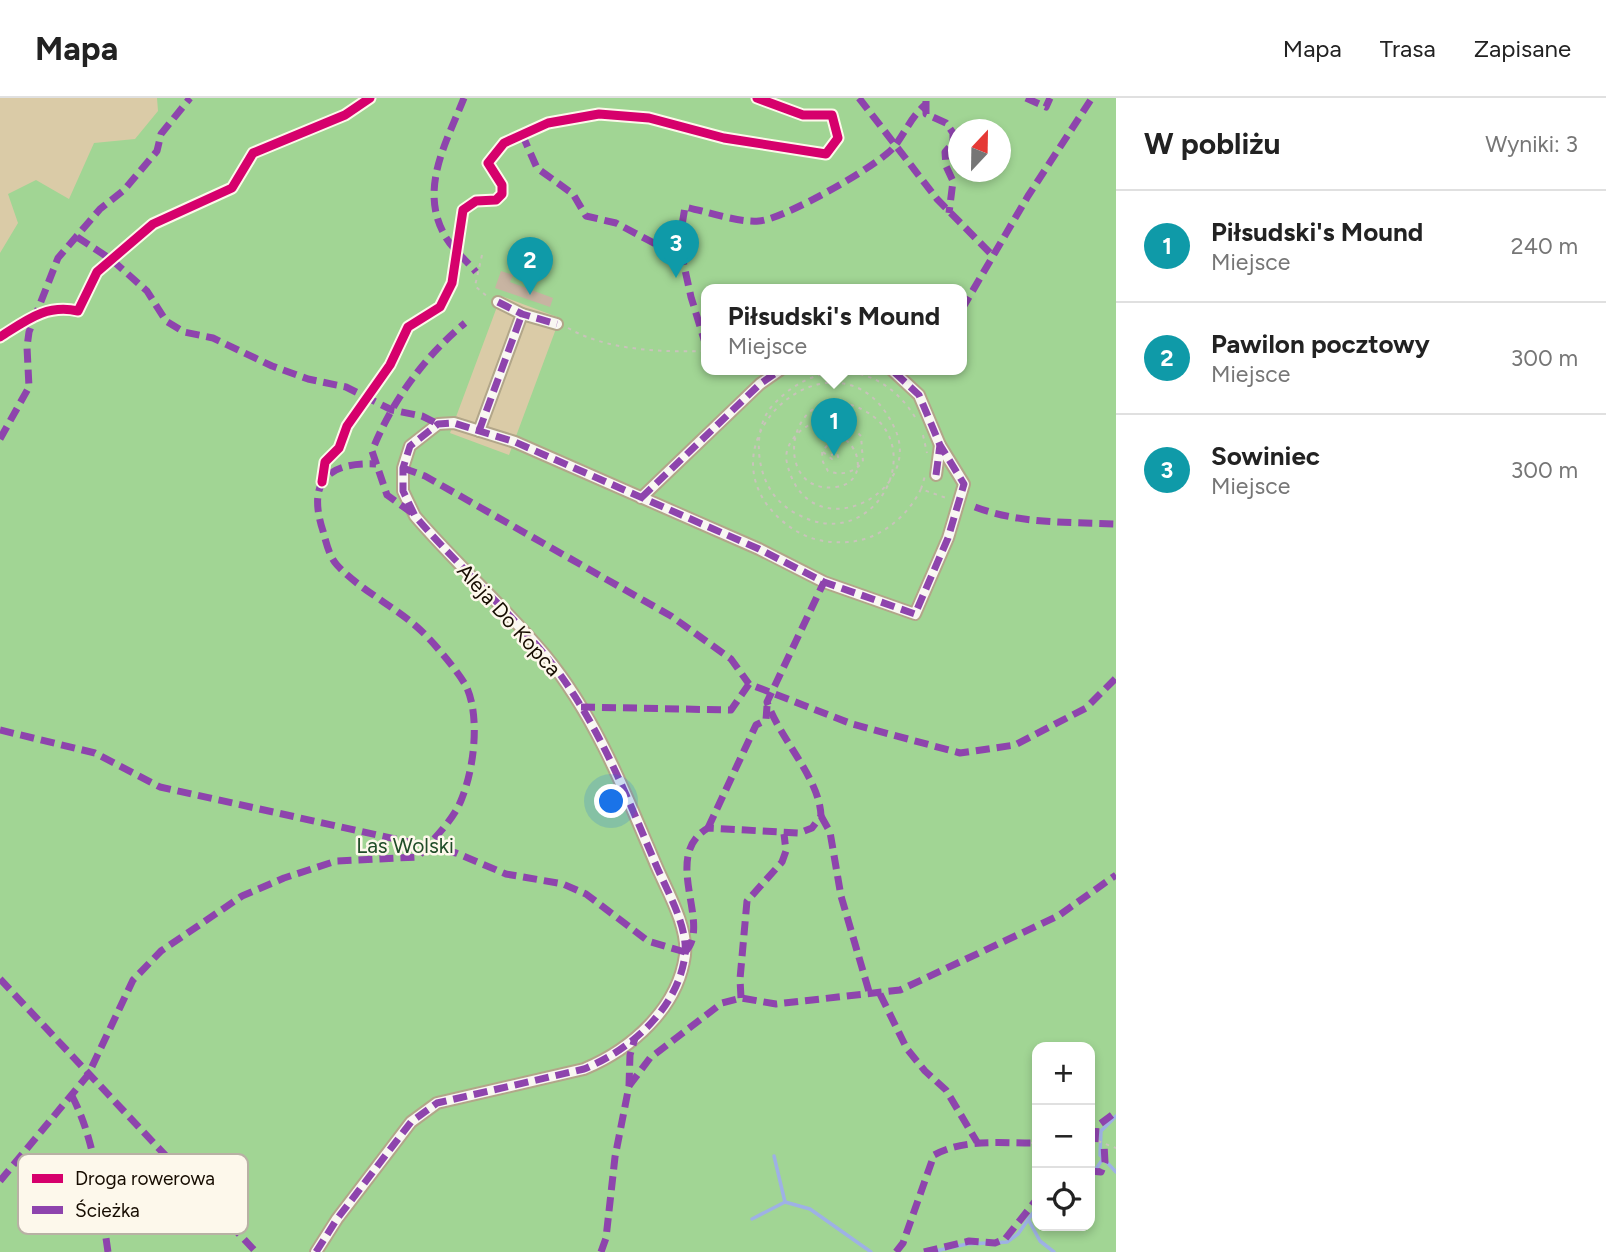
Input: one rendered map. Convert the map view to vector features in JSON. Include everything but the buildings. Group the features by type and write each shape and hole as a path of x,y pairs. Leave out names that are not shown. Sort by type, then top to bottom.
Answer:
{"street":[{"path":"498,302 522,314 560,325"},
{"path":"479,431 522,314"},
{"path":"641,498 760,384 773,375"},
{"path":"897,375 919,395 940,445 931,472"},
{"name":"Aleja Do Kopca","path":"316,1252 337,1219 424,1110 451,1098 584,1069 605,1060 648,1026 670,1000 680,979 685,952 673,906 616,770 581,707 545,656 415,516 403,491 403,468 410,446 438,424 454,423 515,442 759,549 824,582 910,614 919,611 961,502 964,484 940,445"}],"path":[{"path":"482,256 475,286 483,295 498,302"},
{"path":"560,325 600,340 661,352 701,351"},
{"path":"817,375 789,387 770,408 760,432 754,459 760,491 773,513 793,531 809,538 850,542 878,533 906,512 931,472"},
{"path":"867,375 890,387 917,420"},
{"path":"831,383 852,387 873,398 890,417 898,434 899,452 882,498 864,514 844,522 813,522 786,508 771,492 761,467 760,432 777,408 793,392 831,383"},
{"path":"835,403 852,405 869,412 882,424 892,449 892,476 882,490 866,503 848,509 830,510 812,503 790,476 786,458 800,422 809,412 835,403"},
{"path":"833,419 846,422 861,436 864,454 852,480 838,487 811,482 798,468 793,440 806,427 820,420 833,419"},
{"path":"920,427 926,462"},
{"path":"832,439 846,440 858,454 859,467 845,473 834,473 825,467 822,452 832,439"},
{"path":"822,452 831,455"},
{"path":"921,488 946,498"},
{"path":"1095,1141 1116,1148"}],"green space":[{"name":"Las Wolski","path":"157,98 1116,98 1116,1252 0,1252 0,253 18,223 8,194 36,180 69,199 94,143 135,139 158,111","holes":["501,296 560,318 509,455 450,433"]}],"waterway":[{"path":"1116,1116 1101,1131 1100,1155 1116,1172"},
{"path":"774,1156 785,1202"},
{"path":"1095,1170 1102,1160"},
{"path":"752,1219 785,1202 810,1209 871,1252"},
{"path":"931,1252 967,1244 1007,1242 1018,1234 1032,1214"},
{"path":"1028,1219 1040,1241 1054,1252"}],"marked path":[{"path":"0,439 29,387 29,332 58,258 100,209 124,190 157,151 161,134 190,98"},
{"path":"464,98 438,165 434,199 444,234 476,272"},
{"path":"859,98 937,199 993,256"},
{"path":"1026,98 1046,107 1050,98"},
{"path":"967,300 1028,196 1092,98"},
{"path":"926,101 926,114 946,123 953,133 953,143 945,152 946,166 953,181 949,213"},
{"path":"701,330 679,243 685,207 751,221 788,212 885,156 925,105"},
{"path":"522,134 537,168 573,194 586,216 616,223 682,258"},
{"path":"77,237 112,260 147,291 166,321 184,332 213,338 272,366 308,379 346,387 392,410 422,416 438,424"},
{"path":"498,302 522,314 557,324"},
{"path":"479,431 522,314"},
{"path":"412,513 387,495 372,451 399,397 436,350 465,323"},
{"path":"641,498 760,384 773,375"},
{"path":"316,1252 337,1219 411,1122 437,1103 584,1069 602,1061 635,1038 663,1009 681,974 685,955 683,932 676,909 621,783 580,704 545,655 415,516 403,491 403,468 410,446 438,424 454,423 515,442 759,549 824,582 915,614 948,538 964,484 940,445 919,395 897,375"},
{"path":"936,475 940,445"},
{"path":"22,1154 88,1075 133,980 161,951 242,896 284,878 336,861 418,857 449,822 458,806 470,772 474,743 473,714 467,688 452,665 423,632 355,582 337,565 328,549 319,514 318,500 325,478 333,471 345,467 376,464"},
{"path":"403,468 425,476 671,616 731,659 749,684"},
{"path":"975,507 1009,517 1116,524"},
{"path":"685,952 692,940 694,925 687,872 688,855 694,840 708,828 799,833 812,828 821,816 819,802 807,773 767,702 824,582"},
{"path":"581,707 731,710 749,684 852,724 960,753 1015,745 1086,708 1116,678"},
{"path":"708,828 756,725 766,720 767,706"},
{"path":"0,730 95,753 160,787 427,846 456,853 506,874 563,884 586,894 648,941 685,952"},
{"path":"821,816 830,832 841,896 870,995"},
{"path":"741,998 740,979 747,901 782,862 786,851 784,834"},
{"path":"629,1086 650,1058 722,1003 741,998 776,1004 900,990 1058,916 1116,875"},
{"path":"0,979 164,1154"},
{"path":"880,994 907,1049 925,1071 946,1090 977,1142"},
{"path":"601,1252 606,1238 615,1157 629,1086 630,1055 635,1038"},
{"path":"72,1096 92,1154"},
{"path":"1095,1142 1096,1127 1116,1112"},
{"path":"896,1252 903,1243 934,1155 969,1144 1031,1143"},
{"path":"1095,1171 1101,1172 1105,1162 1104,1144"},
{"path":"0,1181 18,1159"},
{"path":"924,1252 969,1241 995,1243 1005,1239 1032,1205"},
{"path":"106,1234 108,1252"},
{"path":"239,1234 256,1252"}],"cycle path":[{"path":"0,337 37,315 56,310 78,311 97,272 153,224 232,188 253,153 345,115 370,98"},
{"path":"322,482 325,462 339,448 347,426 390,365 408,327 440,307 452,283 463,210 476,201 496,200 502,194 502,185 488,163 504,143 548,123 599,114 649,118 724,138 826,154 838,138 832,115 803,115 757,98"}],"place":[{"name":"Sowiniec","path":"676,278"},
{"name":"Pawilon pocztowy","path":"530,295"},
{"name":"Piłsudski's Mound","path":"834,456"}]}
